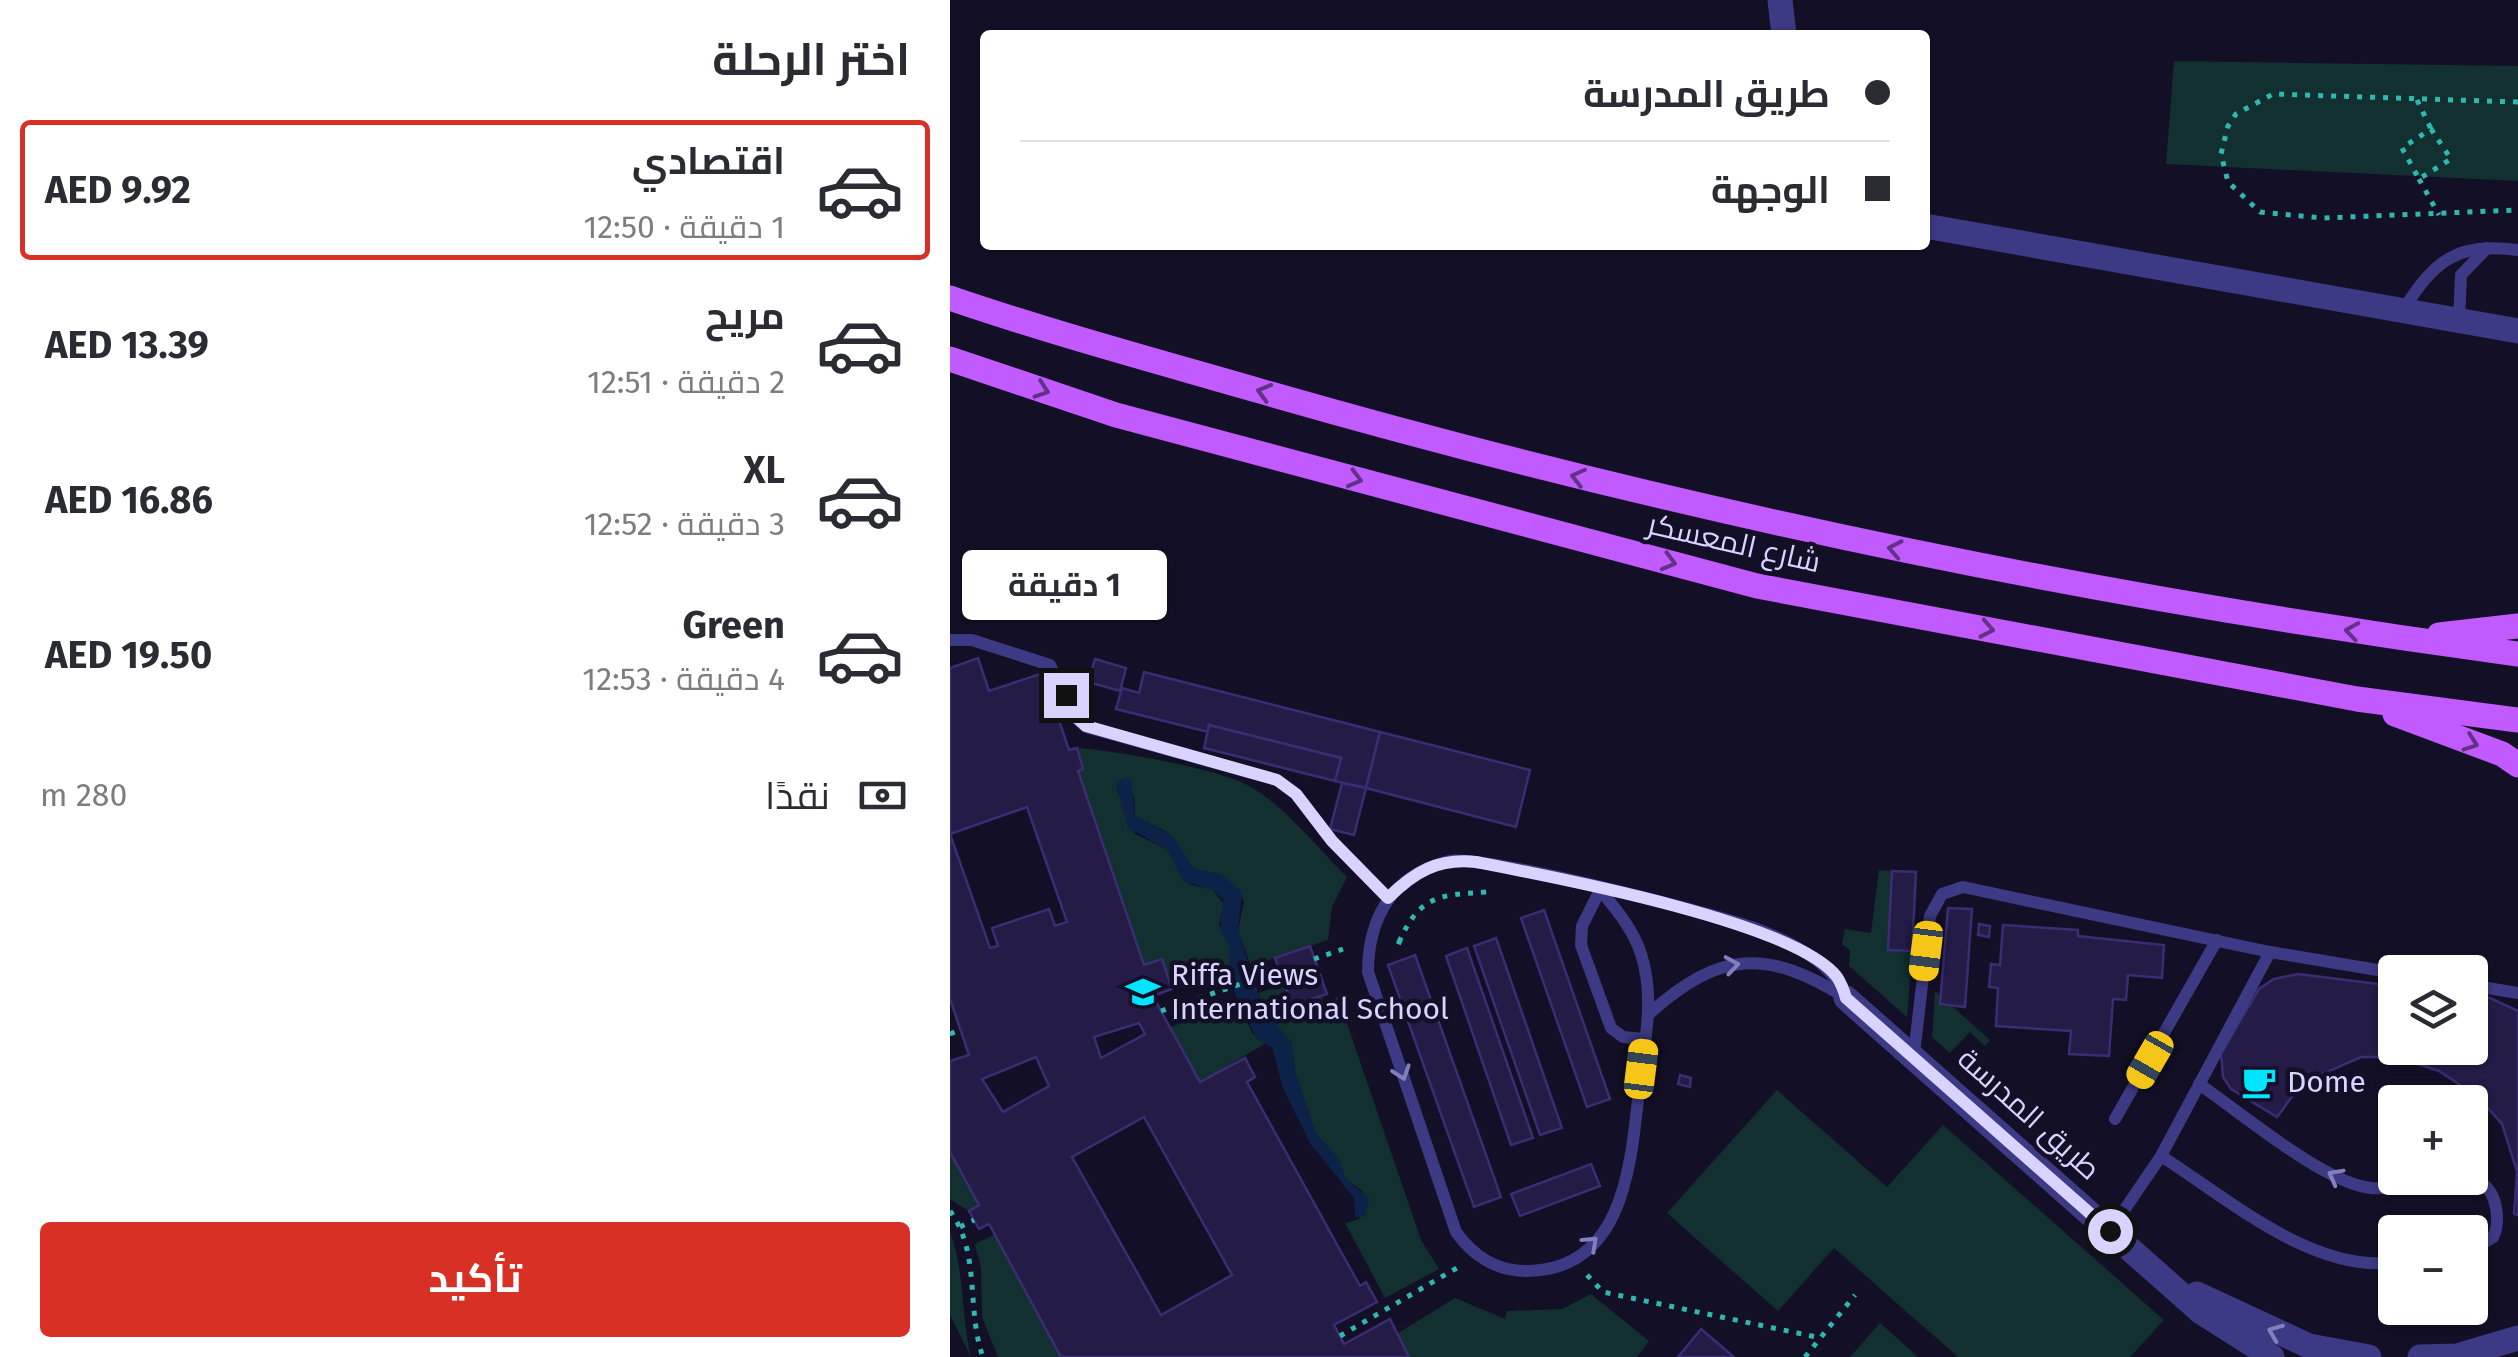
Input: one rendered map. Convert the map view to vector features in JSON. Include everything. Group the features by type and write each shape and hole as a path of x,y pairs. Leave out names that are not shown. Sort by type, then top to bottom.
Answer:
{"main road":[{"name":"شارع المعسكر","path":"950,298 1439,443 1791,528 2104,591 2518,654"},
{"name":"شارع المعسكر","path":"950,359 1116,415 1757,586 2357,700 2518,720"},
{"path":"2410,640 2518,626"},
{"path":"2357,700 2502,754 2518,765"}],"street":[{"path":"1780,0 1783,30"},
{"path":"1930,227 2518,330"},
{"path":"2490,324 2518,322"},
{"name":"طريق المدرسة","path":"1846,998 2227,1333 2272,1357"},
{"name":"طريق المدرسة","path":"2167,1278 2248,1321 2309,1346 2369,1357"},
{"path":"2420,1357 2456,1356 2518,1338"}],"lane":[{"path":"2459,320 2461,276 2489,246"},
{"path":"2404,310 2434,267 2462,252 2489,246 2518,250"},
{"path":"950,640 972,640 1050,665 1075,716 1086,726 1277,780 1296,794 1344,854 1388,898"},
{"path":"1600,890 1640,950 1650,1014 1626,1188 1603,1232 1556,1267 1512,1271 1477,1256 1456,1232 1368,972 1372,927 1388,898 1411,875 1454,860 1600,890 1767,932 1829,969 1846,998"},
{"path":"1914,1054 1930,916 1935,903 1950,890 1963,887 2270,952 2378,970"},
{"path":"1600,890 1582,926 1580,945 1610,1028 1623,1037 1645,1039"},
{"path":"2116,1119 2217,940"},
{"path":"2110,1231 2161,1156 2270,952"},
{"path":"1650,1014 1699,974 1740,962 1797,972 1846,998"},
{"path":"2488,988 2518,993"},
{"path":"2199,1084 2315,1164 2357,1186 2399,1189 2467,1180 2480,1182 2490,1193 2499,1220 2494,1236 2488,1240"},
{"path":"2161,1156 2319,1253 2363,1266 2378,1264"}],"path":[{"path":"2518,102 2273,94 2260,98 2228,126 2222,169 2236,195 2260,212 2322,218 2518,210"},
{"path":"2416,99 2450,159 2420,179"},
{"path":"2431,129 2402,148 2439,215"},
{"path":"1399,942 1410,919 1426,903 1440,896 1487,892"},
{"path":"1389,939 1409,946"},
{"path":"1314,959 1343,949"},
{"path":"1161,1011 1279,971"},
{"path":"950,1034 960,1030"},
{"path":"950,1211 968,1253 976,1337 983,1357"},
{"path":"960,1227 974,1220"},
{"path":"1340,1336 1477,1256"},
{"path":"1570,1259 1603,1292 1821,1338"},
{"path":"1805,1357 1856,1296"}],"green space":[{"path":"2174,61 2518,66 2518,181 2166,164"},
{"path":"1077,748 1192,767 1237,780 1264,796 1347,877 1332,907 1328,940 1251,966 1238,931 1244,901 1222,875 1194,869 1167,832 1135,816 1134,796 1119,780 1117,790 1135,834 1167,849 1189,884 1213,890 1224,904 1219,925 1229,944 1229,975 1172,989 1144,965 1078,771 1083,769"},
{"path":"1879,870 1892,871 1888,949 1912,951 1907,1017 1849,966 1850,950 1842,944 1845,929 1871,933"},
{"path":"1285,985 1292,1006 1321,996 1324,1003 1338,997 1421,1240 1439,1269 1385,1298 1345,1223 1359,1219 1363,1192 1345,1178 1339,1160 1315,1132 1295,1071 1291,1042 1270,1020 1258,993"},
{"path":"1935,991 1990,1040 1985,1046 1970,1032 1950,1053 1932,1037"},
{"path":"1231,1004 1239,1005 1253,1034 1266,1043 1200,1082 1171,1027"},
{"path":"1777,1090 1887,1187 1943,1125 2164,1320 2130,1357 1958,1357 1834,1248 1778,1311 1667,1213"},
{"path":"950,1152 979,1205 969,1211 950,1199"},
{"path":"950,1232 958,1262 971,1357 950,1315"},
{"path":"994,1235 1061,1357 998,1357 982,1317 981,1268 975,1244"},
{"path":"1591,1294 1649,1341 1637,1357 1409,1357 1398,1333 1455,1298 1505,1319 1507,1311 1562,1309"},
{"path":"1880,1323 1918,1357 1850,1357"}],"water":[{"path":"1131,779 1135,816 1173,836 1194,869 1222,875 1242,892 1238,931 1263,1008 1291,1042 1295,1071 1315,1132 1339,1160 1345,1178 1369,1199 1365,1216 1355,1217 1354,1198 1310,1143 1283,1088 1272,1047 1258,1040 1239,1005 1229,975 1229,944 1220,931 1223,899 1213,890 1183,881 1167,849 1128,828 1116,783"}],"building":[{"path":"978,658 989,691 1043,673 1069,750 1077,748 1083,769 1078,771 1144,965 1162,959 1172,989 1153,996 1161,1011 1200,1082 1245,1058 1255,1077 1247,1082 1360,1286 1366,1282 1377,1302 1334,1325 1344,1344 1390,1319 1409,1357 1061,1357 989,1224 979,1229 969,1211 979,1205 950,1152 950,1061 969,1055 950,999 950,834 950,668","holes":["1027,807 1067,922 1055,926 1049,909 992,928 998,946 990,948 950,834","1139,1023 1145,1034 1101,1058 1094,1037","1036,1057 1049,1086 1003,1112 982,1079","1144,1117 1232,1275 1161,1315 1072,1157"]},
{"path":"1095,659 1126,668 1120,691 1088,682"},
{"path":"1144,672 1380,732 1366,788 1335,781 1341,758 1209,725 1208,732 1116,709 1122,688 1139,693"},
{"path":"1209,725 1341,758 1335,781 1204,748"},
{"path":"1380,732 1530,770 1516,827 1366,788"},
{"path":"1342,783 1366,788 1354,835 1330,829"},
{"path":"1892,871 1916,872 1912,951 1888,950"},
{"path":"1948,908 1972,909 1965,1007 1940,1004"},
{"path":"1544,910 1610,1099 1587,1107 1521,918"},
{"path":"1979,924 1990,926 1989,937 1978,935"},
{"path":"2003,925 2078,930 2078,936 2164,945 2162,978 2128,975 2126,1000 2113,999 2109,1056 2069,1054 2071,1031 1996,1026 1998,988 1989,987 1991,964 2000,965"},
{"path":"1496,938 1562,1128 1540,1135 1474,946"},
{"path":"1310,946 1318,969 1283,980 1275,958"},
{"path":"1467,948 1533,1138 1511,1145 1446,956"},
{"path":"1415,955 1501,1197 1474,1207 1388,965"},
{"path":"1318,969 1327,994 1292,1006 1283,980"},
{"path":"2298,974 2378,984 2378,1057 2361,1057 2302,1083 2277,1117 2231,1089 2223,1077 2221,1053 2259,989 2274,979"},
{"path":"2488,998 2518,1011 2518,1215 2514,1214 2517,1172 2502,1124 2488,1108 2488,1085 2460,1085 2421,1065 2488,1065"},
{"path":"1680,1075 1691,1078 1690,1087 1678,1084"},
{"path":"1591,1164 1600,1186 1520,1216 1511,1194"},
{"path":"1701,1329 1734,1357 1678,1357"}],"place":[{"name":"Riffa Views International School","path":"1143,992"},
{"name":"Dome","path":"2259,1082"}],"route":[{"path":"1066,695 1075,716 1086,726 1277,780 1296,794 1332,841 1388,898 1411,875 1431,866 1454,860 1476,862 1743,924 1789,943 1829,969 1838,978 1846,998 1914,1054 2110,1231"}]}
